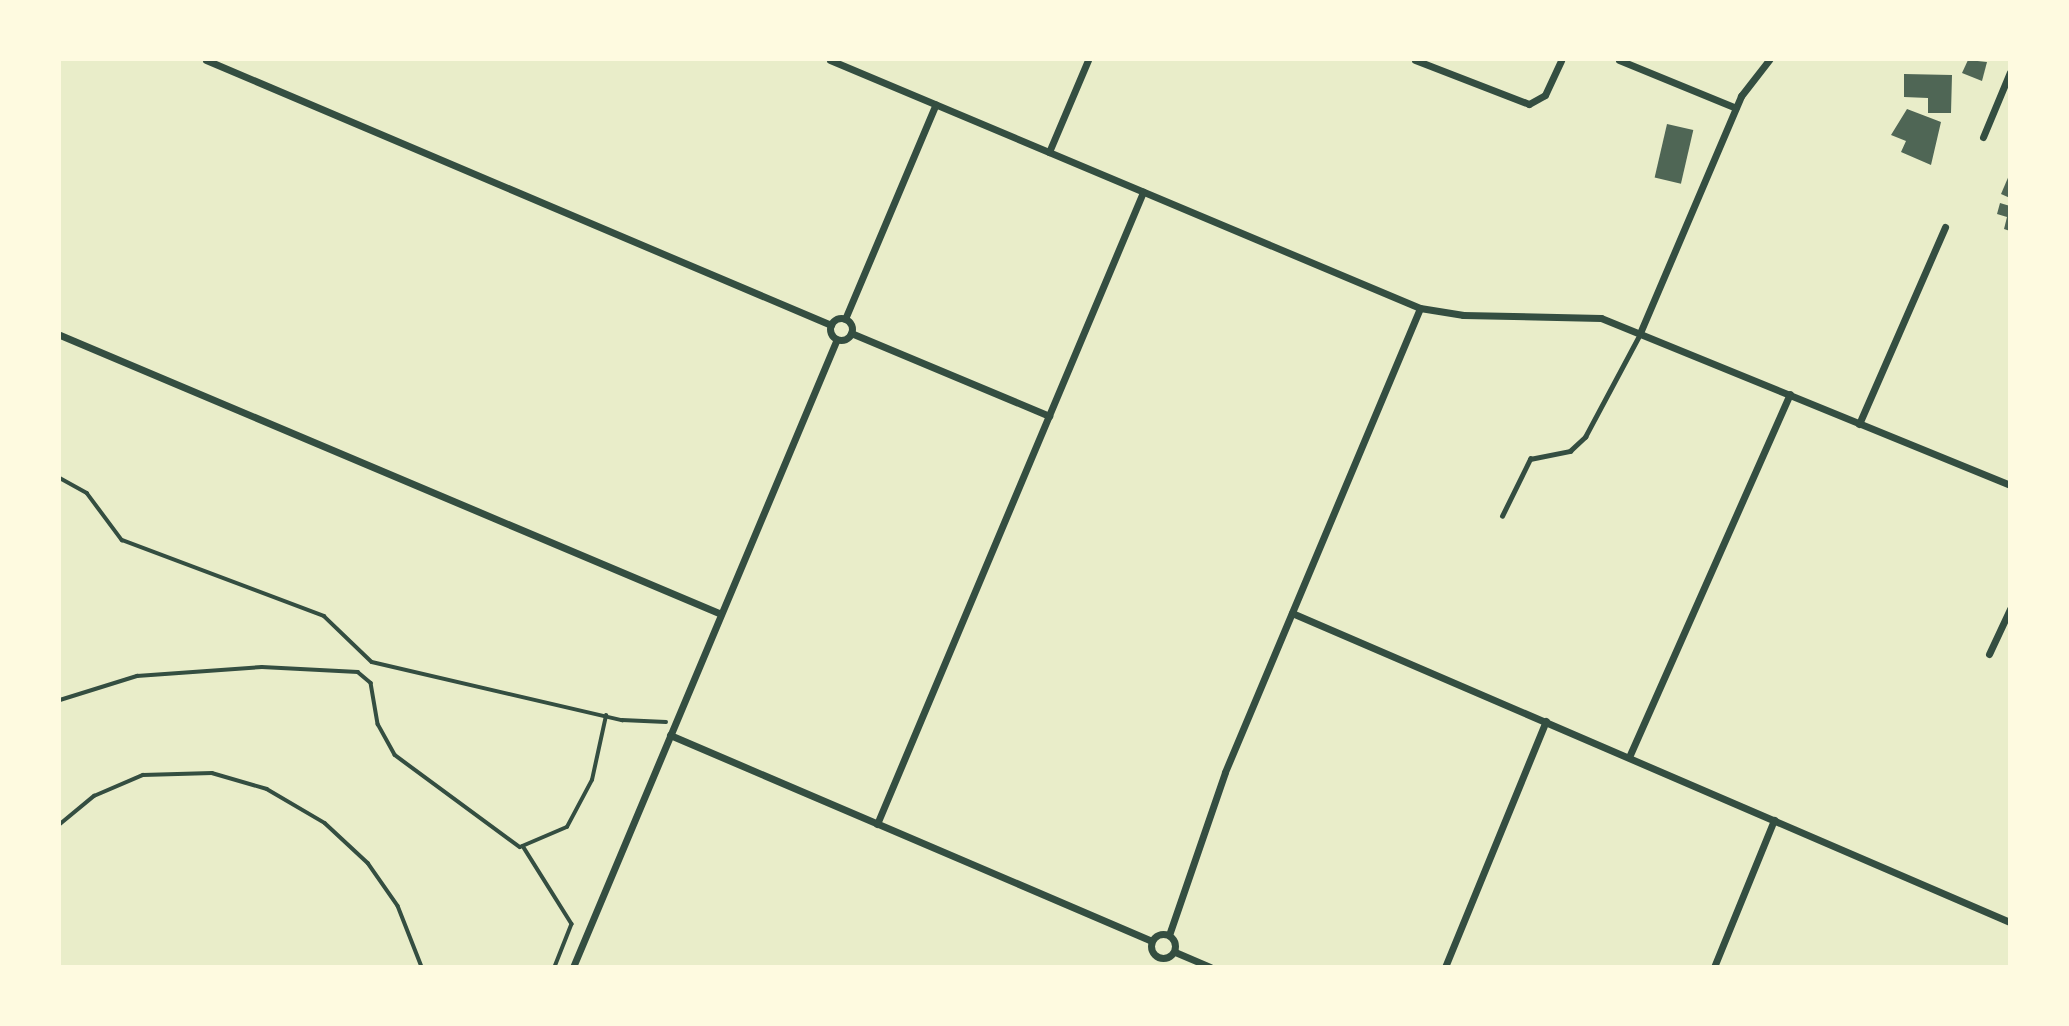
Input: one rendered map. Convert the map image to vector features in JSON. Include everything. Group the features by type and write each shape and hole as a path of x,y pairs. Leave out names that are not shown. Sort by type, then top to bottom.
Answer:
{"street":[{"path":"206,60 831,325 837,339"},
{"path":"830,60 1420,307 1463,315 1586,314 1640,333 2010,485"},
{"path":"1049,152 1088,60"},
{"path":"1415,60 1516,102 1535,103 1550,88 1561,60"},
{"path":"1619,60 1736,108"},
{"path":"1640,333 1736,108 1769,60"},
{"path":"1983,136 2010,72"},
{"path":"831,325 845,319 936,104"},
{"path":"877,824 1143,192"},
{"path":"1859,424 1945,227"},
{"path":"1175,952 1169,935 1211,806 1420,307"},
{"path":"845,319 851,333 1049,416"},
{"path":"573,967 837,339 851,333"},
{"path":"60,335 721,614"},
{"path":"1629,757 1790,394"},
{"path":"1989,654 2010,609"},
{"path":"1292,613 2010,922"},
{"path":"1445,967 1546,721"},
{"path":"670,735 1152,941 1169,935"},
{"path":"1714,967 1774,820"},
{"path":"1152,941 1159,958"},
{"path":"1155,967 1159,958 1175,952 1210,967"}],"lane":[{"path":"1502,516 1530,459 1570,451 1585,437 1640,333"}],"path":[{"path":"60,478 87,493 122,540 324,616 372,662 606,716 674,725"},
{"path":"60,700 137,676 262,667 358,672 371,682 378,724 395,755 486,827 523,846 572,924 555,967"},
{"path":"523,846 567,827 592,780 606,716"},
{"path":"60,824 94,796 143,775 212,774 267,789 325,823 368,863 398,906 422,967"}],"building":[{"path":"1968,60 1987,62 1982,81 1962,73"},
{"path":"1904,74 1952,75 1951,113 1928,113 1928,98 1904,97"},
{"path":"1907,109 1941,122 1931,165 1901,152 1906,141 1891,135"},
{"path":"1667,124 1693,130 1681,184 1655,178"},
{"path":"2010,173 2010,198 2001,194"},
{"path":"2000,203 2010,206 2010,231 2004,229 2007,217 1997,214"}]}
